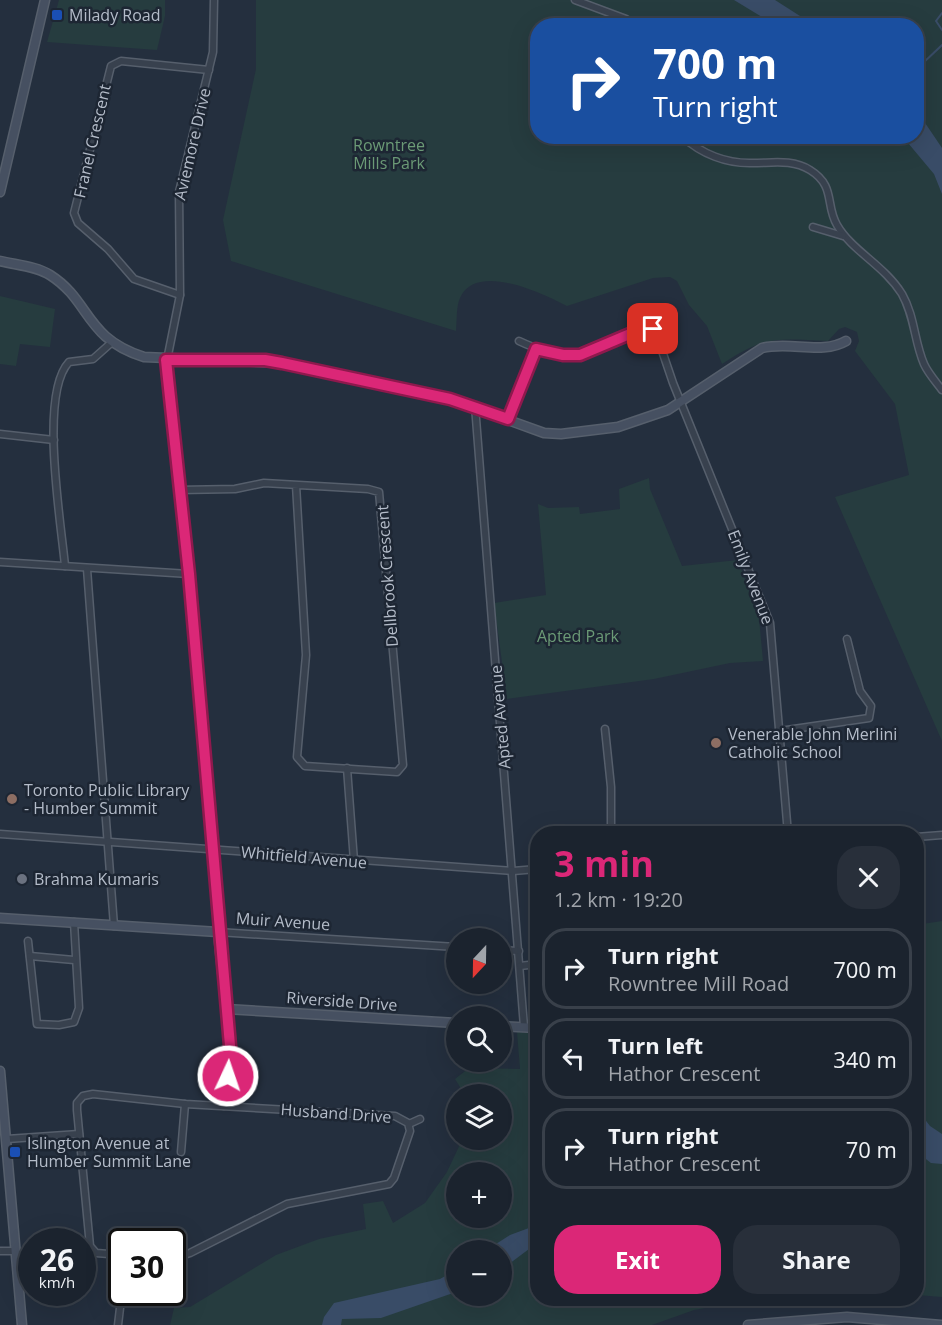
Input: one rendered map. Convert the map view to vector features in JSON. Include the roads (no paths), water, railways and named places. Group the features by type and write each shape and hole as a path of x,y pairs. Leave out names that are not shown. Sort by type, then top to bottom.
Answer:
{"street":[{"path":"0,192 45,0"},
{"name":"Aviemore Drive","path":"214,0 215,37 209,70 179,192 180,295 166,360 189,574 218,932"},
{"path":"575,0 623,18"},
{"name":"Franel Crescent","path":"180,295 134,279 108,249 78,223 74,213 111,66 121,61 209,70"},
{"path":"693,144 702,151 726,160 750,164 789,162 811,170 826,185 831,196 834,221 843,236 879,266 901,293 913,316 924,363 942,390"},
{"path":"813,227 843,236"},
{"path":"0,261 41,270 59,281 92,325 111,343 137,355 166,360 265,360 475,406 544,433 572,434 618,427 668,410 738,361 762,348 779,345 834,348 846,341"},
{"name":"Emily Avenue","path":"536,349 563,355 580,355 644,328 653,329 770,623 787,826"},
{"path":"508,419 536,349 519,341"},
{"path":"65,566 53,417 66,365 73,360 93,359 111,343"},
{"name":"Apted Avenue","path":"475,406 524,1027"},
{"path":"0,434 54,440"},
{"name":"Dellbrook Crescent","path":"179,490 235,489 264,483 374,489 379,492 403,765 395,772 347,768"},
{"path":"296,485 306,655 297,758 305,765 347,768 354,861"},
{"path":"0,562 189,574"},
{"path":"87,568 110,844 114,926"},
{"path":"780,731 869,718 871,706 860,691 847,639"},
{"path":"605,729 611,787 611,826"},
{"name":"Whitfield Avenue","path":"0,834 354,861 513,871 530,870"},
{"path":"924,836 942,835"},
{"name":"Muir Avenue","path":"0,918 446,946"},
{"path":"28,941 37,1024 59,1025 74,1022 79,1008 74,960 74,922"},
{"path":"218,932 231,1057 224,1106"},
{"path":"512,951 519,951"},
{"path":"30,956 74,960"},
{"path":"520,966 530,965"},
{"name":"Riverside Drive","path":"226,1009 446,1022"},
{"path":"512,1026 530,1027"},
{"path":"0,1071 22,1325"},
{"name":"Husband Drive","path":"79,1134 77,1103 87,1094 184,1104 395,1116 409,1126"},
{"path":"181,1152 184,1104"},
{"path":"186,1254 287,1204 389,1184 394,1179 409,1126 420,1119"},
{"path":"7,1139 79,1134 90,1246 96,1253 108,1254"},
{"path":"0,1251 15,1251"},
{"path":"118,1325 120,1306"},
{"path":"748,1325 847,1317 941,1325"}],"water":[{"path":"734,0 775,0 805,18 764,18"},
{"path":"924,121 942,148 942,194 934,174 909,144 924,144"},
{"path":"924,1118 930,1126 942,1134 942,1164 931,1163 924,1158"},
{"path":"530,1228 530,1248 512,1262 512,1240 502,1240"},
{"path":"446,1276 446,1295 381,1318 342,1319 341,1325 322,1325 324,1317 334,1303 440,1279"}],"waterway":[{"path":"942,13 936,21 942,30"},
{"path":"924,62 942,45"}],"place":[{"name":"Milady Road","path":"57,15"},
{"name":"Venerable John Merlini Catholic School","path":"716,743"},
{"name":"Toronto Public Library - Humber Summit","path":"12,799"},
{"name":"Brahma Kumaris","path":"22,879"},
{"name":"Islington Avenue at Humber Summit Lane","path":"15,1152"}],"park label":[{"name":"Rowntree Mills Park","path":"389,154"},
{"name":"Apted Park","path":"578,636"}]}
